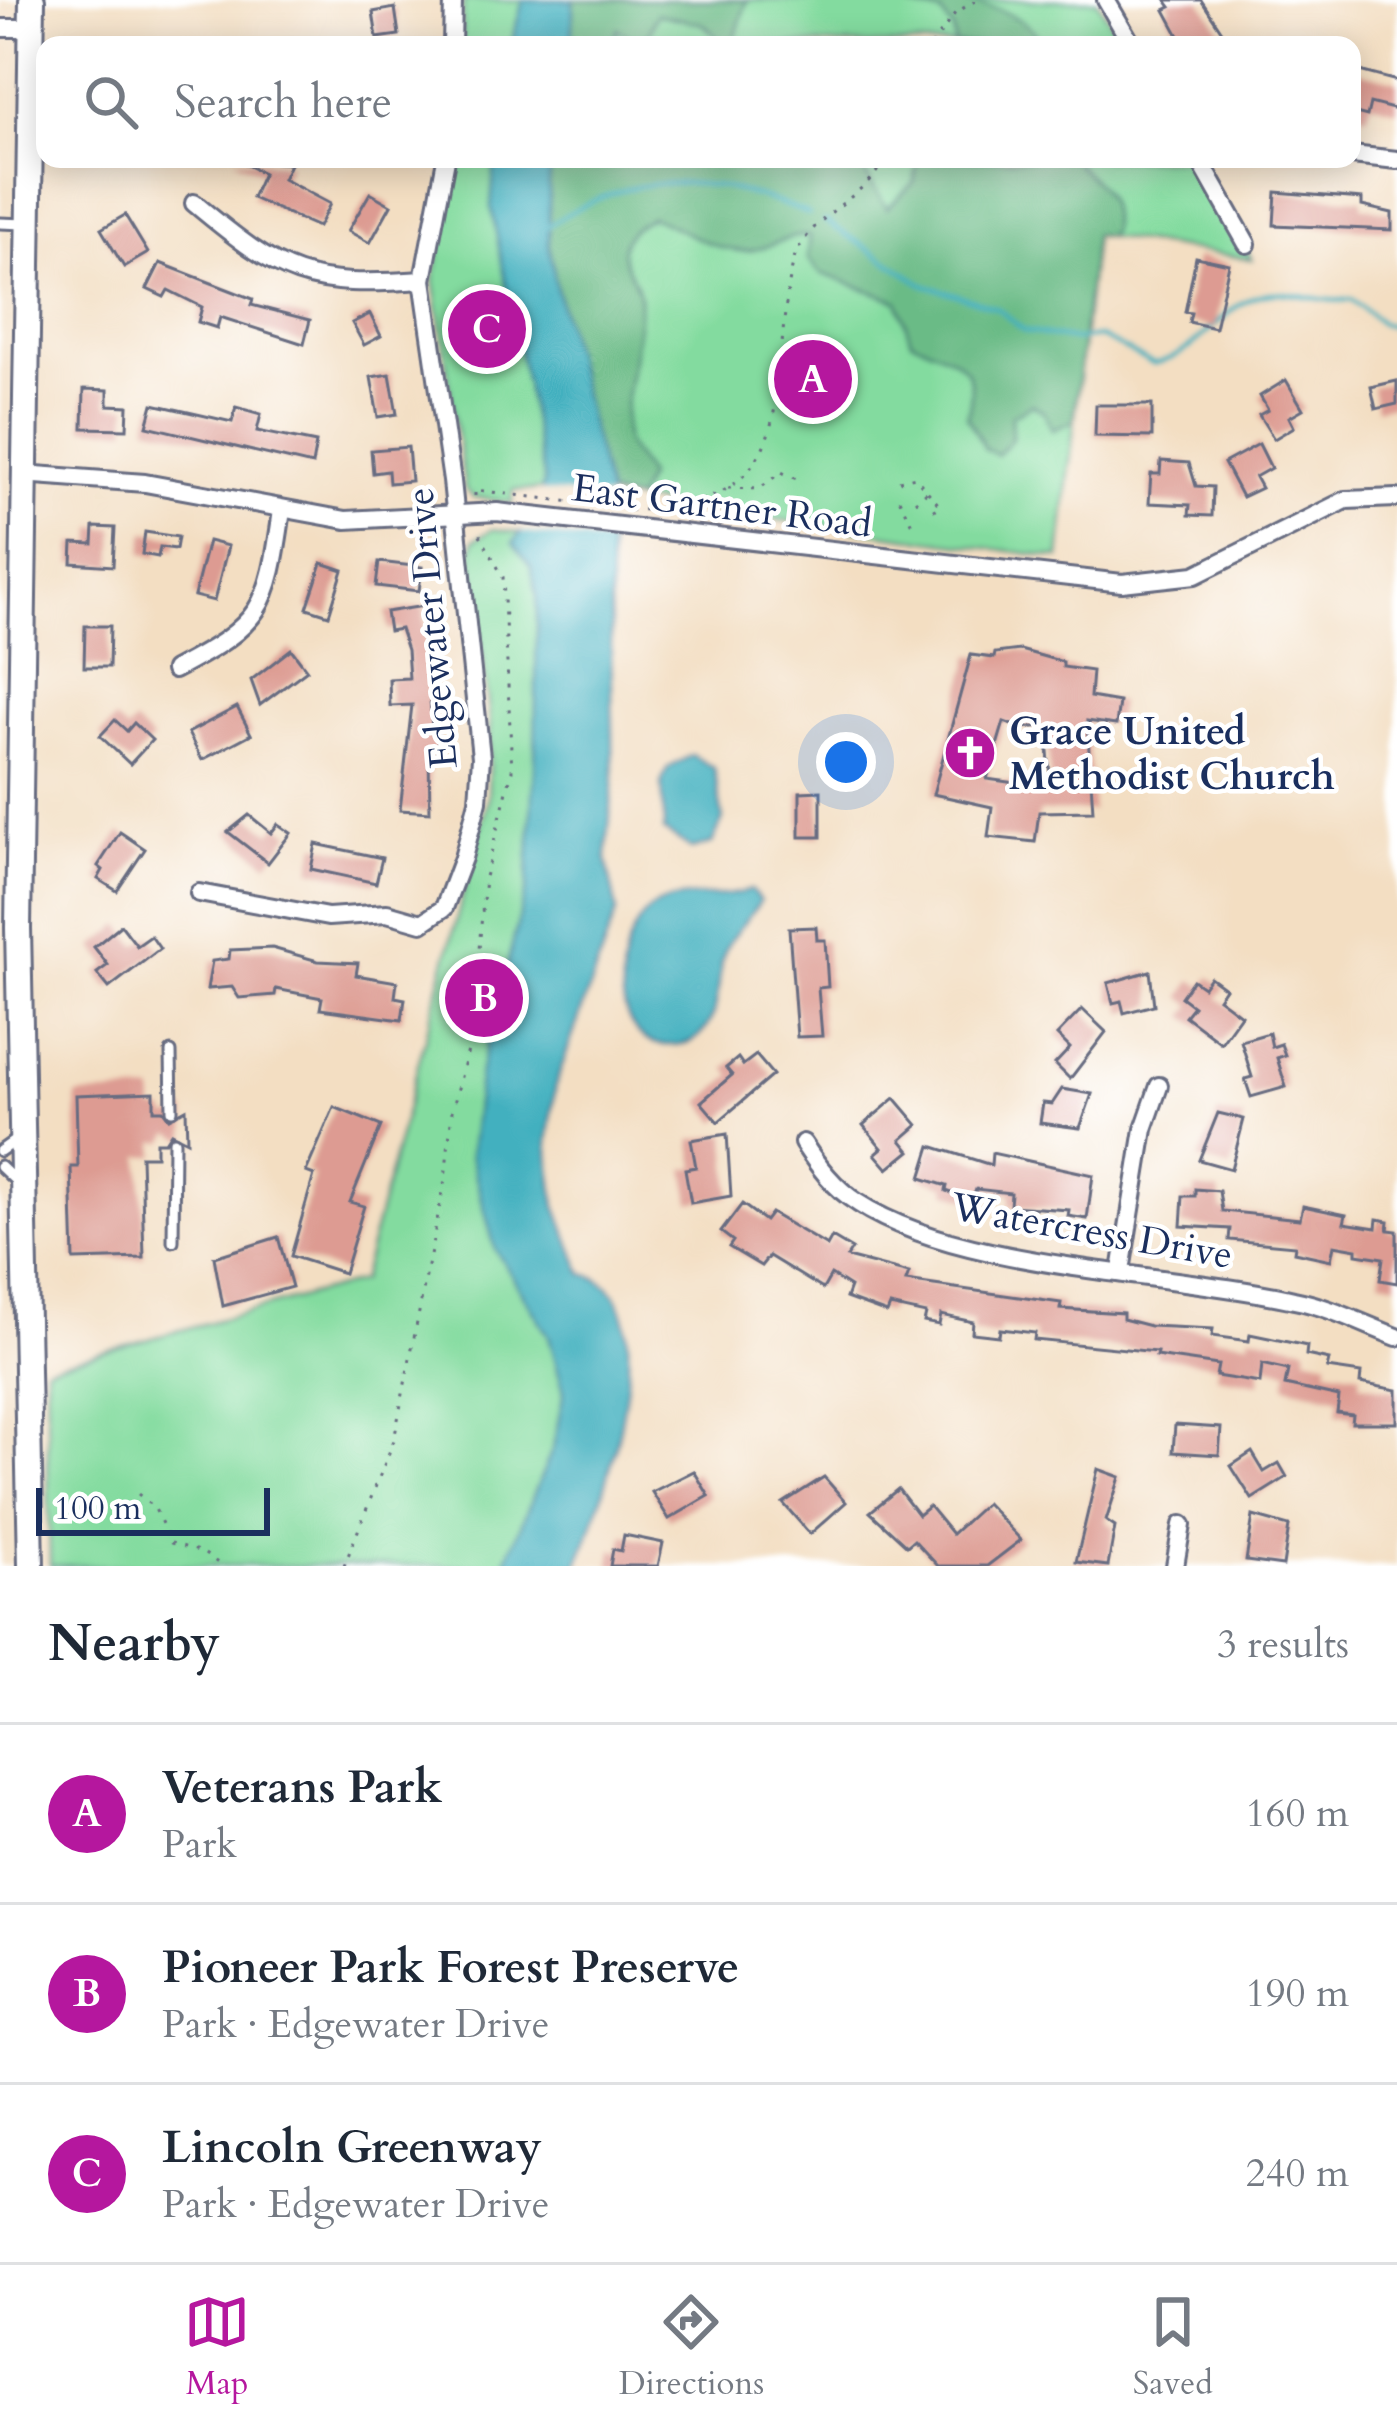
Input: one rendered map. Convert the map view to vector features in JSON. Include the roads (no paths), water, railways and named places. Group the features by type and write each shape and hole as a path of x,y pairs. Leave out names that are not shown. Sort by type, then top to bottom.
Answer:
{"main road":[{"path":"31,1566 21,1135 9,1037 13,224 32,0"}],"street":[{"path":"452,36 453,0"},
{"path":"1106,0 1127,36"},
{"path":"0,28 30,28"},
{"path":"1361,156 1397,160"},
{"name":"Edgewater Drive","path":"199,893 328,917 387,913 422,923 444,908 471,832 480,778 480,721 423,280 444,168"},
{"path":"1204,168 1247,244"},
{"path":"194,203 252,251 298,276 343,284 423,280"},
{"name":"East Gartner Road","path":"11,473 145,483 370,522 456,514 523,515 1093,582 1146,582 1219,566 1346,500 1396,491"},
{"path":"174,670 236,637 257,614 272,571 282,510"},
{"path":"1121,1271 1144,1129 1159,1086"},
{"name":"Watercress Drive","path":"803,1143 822,1172 855,1202 916,1231 970,1246 1294,1299 1397,1337"},
{"path":"1175,1566 1182,1525"}],"lane":[{"path":"171,1052 172,1110"},
{"path":"0,1151 21,1135"},
{"path":"173,1241 174,1142"},
{"path":"0,1166 23,1188"}],"water":[{"path":"523,0 573,0 572,36 513,36"},
{"path":"494,168 549,168 549,244 557,291 608,495 614,778 606,859 617,911 556,1083 548,1142 556,1206 583,1274 611,1289 625,1319 628,1360 614,1454 577,1566 504,1566 553,1448 564,1392 549,1336 495,1249 470,1155 480,1070 527,887 535,766 537,596 531,567 513,543 535,514 544,480 491,206"},
{"path":"692,755 714,768 723,819 712,844 691,849 664,831 662,781 668,768"},
{"path":"751,890 760,901 727,946 709,1023 687,1043 648,1040 633,1026 622,982 632,934 645,915 672,899"}],"waterway":[{"path":"548,226 613,193 676,183 740,191 809,214"},
{"path":"825,221 923,284 997,308 1024,331 1074,340 1100,337 1153,364 1183,352 1244,302 1269,293 1351,299 1382,324 1397,327"}],"place":[{"name":"Lincoln Greenway","path":"487,329"},
{"name":"Veterans Park","path":"813,379"},
{"name":"Grace United Methodist Church","path":"970,753"},
{"name":"Pioneer Park Forest Preserve","path":"484,998"}]}
